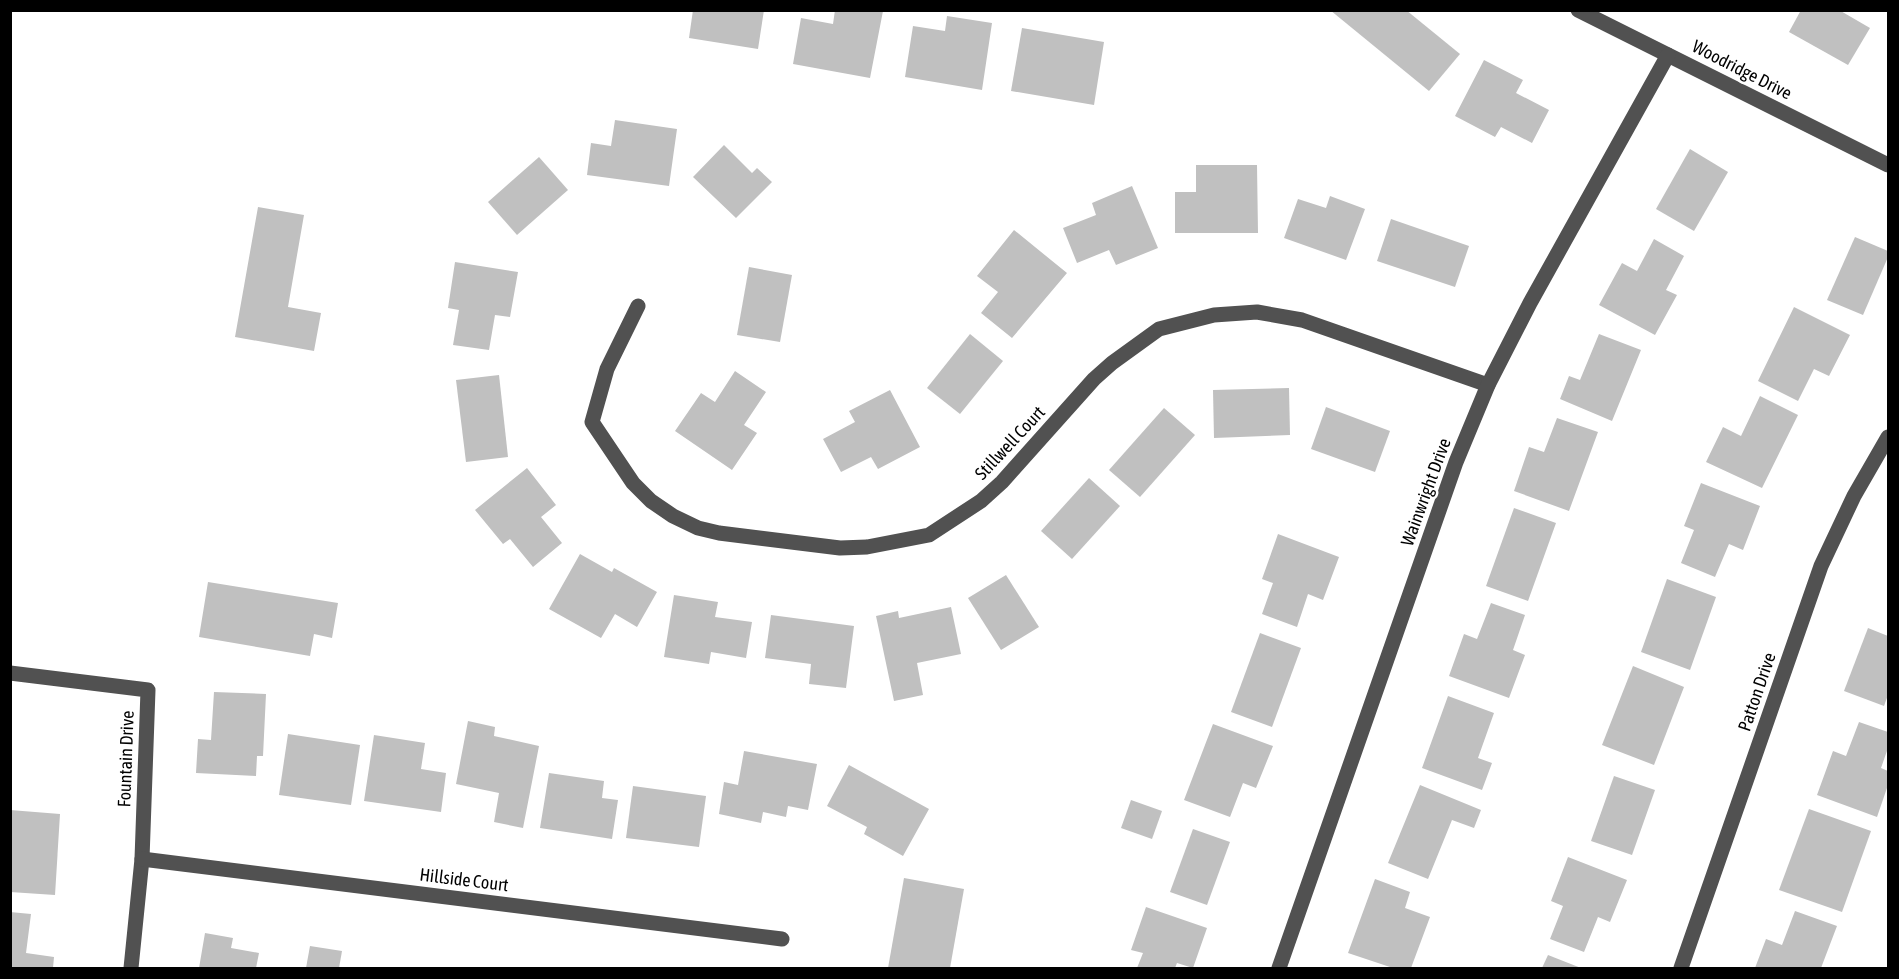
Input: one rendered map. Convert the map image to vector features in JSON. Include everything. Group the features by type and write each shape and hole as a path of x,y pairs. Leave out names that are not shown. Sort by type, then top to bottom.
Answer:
{"street":[{"name":"Woodridge Drive","path":"1578,10 1888,165"},
{"name":"Wainwright Drive","path":"1279,969 1456,462 1488,385 1530,303 1668,55"},
{"name":"Stillwell Court","path":"638,306 607,369 592,422 633,483 651,501 673,516 698,528 719,533 840,548 867,547 929,535 981,501 1002,482 1094,379 1159,328 1214,315 1257,312 1281,315 1302,320 1488,385"},
{"name":"Patton Drive","path":"1681,969 1821,566 1854,496 1888,437"},
{"name":"Fountain Drive","path":"10,673 148,690 142,859"},
{"name":"Hillside Court","path":"142,859 782,939"},
{"path":"131,969 142,859"}],"building":[{"path":"693,10 764,10 758,49 689,38"},
{"path":"835,10 883,11 870,78 793,64 801,18 833,24"},
{"path":"1330,10 1406,10 1460,54 1429,91"},
{"path":"1801,10 1839,10 1870,28 1848,65 1789,32"},
{"path":"947,16 992,23 982,90 905,77 913,26 945,31"},
{"path":"1022,28 1104,42 1094,105 1011,91"},
{"path":"1484,60 1523,80 1516,93 1549,110 1532,143 1501,127 1495,137 1455,116"},
{"path":"615,120 677,129 669,186 587,175 591,143 611,146"},
{"path":"724,145 752,173 757,168 772,182 736,218 693,177"},
{"path":"1690,149 1728,172 1694,231 1656,209"},
{"path":"539,157 568,190 517,235 488,202"},
{"path":"1196,165 1257,165 1258,233 1175,233 1175,192 1196,192"},
{"path":"1132,186 1158,248 1116,265 1109,250 1077,263 1063,228 1096,215 1092,203"},
{"path":"1330,196 1365,209 1346,260 1284,238 1298,199 1326,208"},
{"path":"258,207 304,215 288,307 321,313 314,351 235,337"},
{"path":"1391,219 1469,246 1455,287 1377,261"},
{"path":"1014,230 1067,273 1012,338 981,313 998,292 977,276"},
{"path":"1855,237 1888,251 1888,257 1863,315 1827,300"},
{"path":"1654,239 1684,256 1666,290 1677,295 1655,335 1599,305 1622,263 1637,271"},
{"path":"455,262 518,272 510,317 495,315 489,350 453,345 459,310 448,308"},
{"path":"749,267 792,275 780,342 737,335"},
{"path":"1794,307 1850,335 1829,376 1814,369 1798,401 1758,381"},
{"path":"970,334 1003,361 960,414 927,388"},
{"path":"1599,334 1641,350 1612,421 1560,399 1569,376 1580,380"},
{"path":"735,371 766,392 744,425 757,433 732,470 675,431 701,393 715,402"},
{"path":"499,375 508,457 466,462 456,380"},
{"path":"1289,388 1290,435 1214,438 1213,390"},
{"path":"890,390 920,447 878,469 871,457 841,472 823,439 855,422 849,411"},
{"path":"1760,396 1798,415 1762,488 1706,462 1723,427 1741,436"},
{"path":"1326,407 1390,431 1375,472 1311,449"},
{"path":"1164,408 1195,435 1140,497 1109,470"},
{"path":"1557,418 1598,432 1569,511 1514,491 1529,447 1544,452"},
{"path":"527,468 556,505 541,517 562,543 533,567 510,539 503,544 475,510"},
{"path":"1089,478 1120,506 1072,559 1041,531"},
{"path":"1701,483 1760,506 1743,550 1729,544 1715,577 1681,563 1694,530 1684,526"},
{"path":"1514,508 1556,523 1528,601 1486,586"},
{"path":"1278,534 1339,557 1323,600 1308,594 1297,627 1262,614 1273,583 1262,579"},
{"path":"580,554 612,572 614,568 657,592 637,627 615,614 601,638 549,609"},
{"path":"1006,575 1039,627 1001,650 968,598"},
{"path":"1667,579 1716,597 1690,670 1641,652"},
{"path":"208,582 338,603 332,638 314,634 310,656 199,637"},
{"path":"674,595 718,602 715,617 752,622 746,658 711,652 709,664 664,657"},
{"path":"1491,603 1525,615 1513,650 1525,655 1509,698 1449,676 1464,634 1477,639"},
{"path":"951,607 961,654 917,663 923,695 894,701 876,616 898,611 899,618"},
{"path":"771,615 854,626 846,688 809,684 811,664 765,658"},
{"path":"1868,628 1888,636 1888,695 1884,706 1844,691"},
{"path":"1260,633 1301,648 1272,727 1231,712"},
{"path":"1633,666 1684,687 1654,765 1602,745"},
{"path":"214,692 266,694 263,756 257,756 256,776 196,773 198,739 211,740"},
{"path":"1448,696 1494,713 1478,758 1492,763 1482,790 1422,768"},
{"path":"468,721 495,727 494,736 539,746 523,828 494,822 499,793 456,784"},
{"path":"1859,722 1888,732 1888,748 1881,768 1888,771 1888,785 1877,817 1817,795 1833,751 1846,756"},
{"path":"1213,724 1273,746 1256,788 1243,783 1230,817 1184,800"},
{"path":"288,734 360,745 351,805 279,795"},
{"path":"374,735 425,743 421,769 446,773 441,812 364,801"},
{"path":"744,751 817,764 808,810 788,806 786,817 763,812 761,823 719,814 724,782 738,785"},
{"path":"849,765 929,809 903,856 864,834 867,827 827,806"},
{"path":"549,773 604,781 602,798 618,800 612,839 540,828"},
{"path":"1614,776 1655,790 1632,855 1591,841"},
{"path":"1420,785 1481,810 1474,828 1452,820 1428,879 1388,863"},
{"path":"633,786 706,796 699,847 626,838"},
{"path":"1131,800 1162,811 1152,839 1121,828"},
{"path":"1809,809 1871,831 1842,912 1779,890"},
{"path":"10,810 60,814 55,895 10,892"},
{"path":"1193,829 1230,842 1207,905 1170,892"},
{"path":"1568,857 1627,880 1610,922 1598,917 1584,952 1550,939 1563,906 1551,901"},
{"path":"904,878 964,889 950,968 888,968"},
{"path":"1375,879 1410,892 1405,908 1430,917 1411,968 1393,968 1348,953"},
{"path":"1146,907 1207,928 1193,968 1177,963 1175,968 1137,968 1143,953 1131,950"},
{"path":"1795,911 1837,926 1821,968 1755,968 1766,939 1782,945"},
{"path":"10,912 31,914 26,953 54,957 53,968 10,968"},
{"path":"205,933 233,938 231,948 259,953 256,968 199,968"},
{"path":"310,946 342,951 339,968 306,968"},
{"path":"1548,955 1581,968 1542,968"}]}
